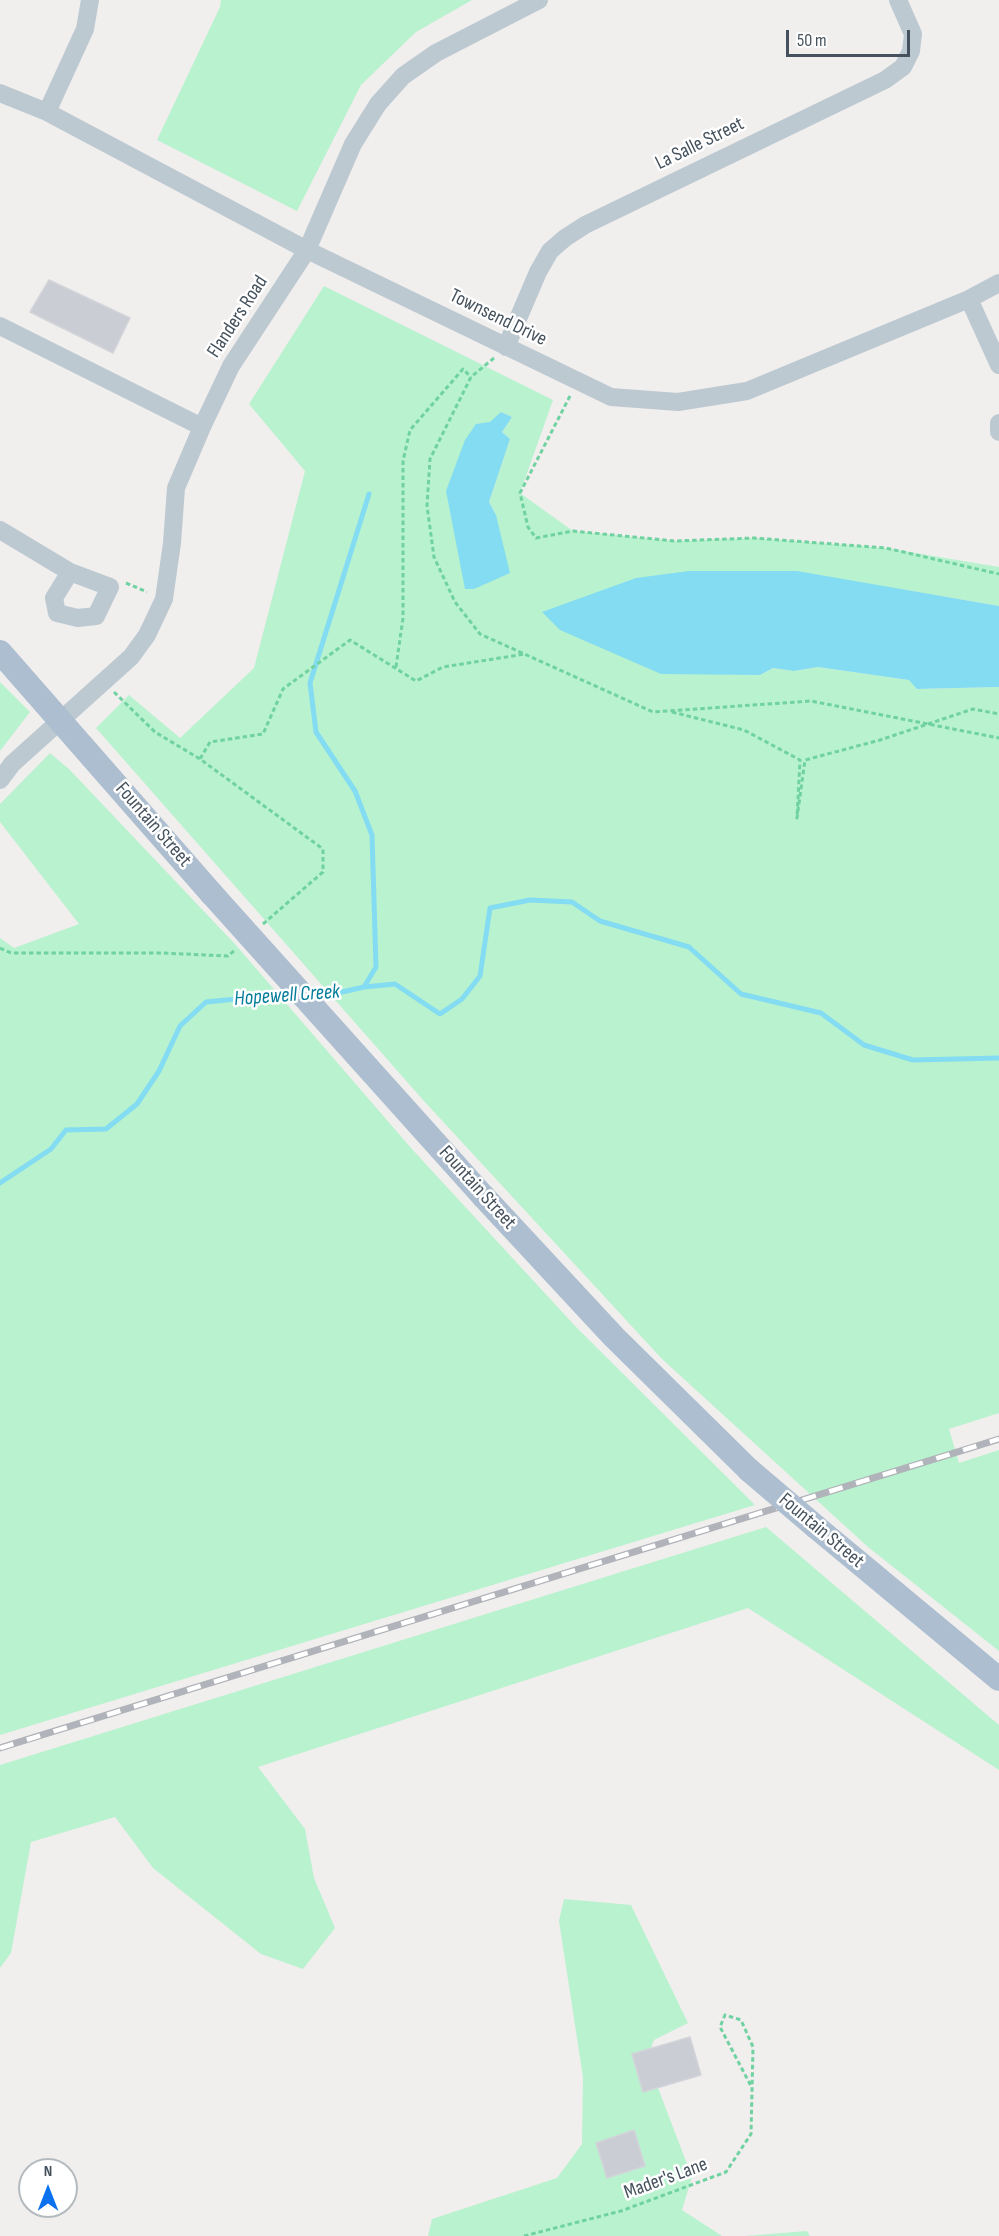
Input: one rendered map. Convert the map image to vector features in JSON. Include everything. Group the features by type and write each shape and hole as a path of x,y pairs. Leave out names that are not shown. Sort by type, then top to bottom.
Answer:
{"main road":[{"name":"Fountain Street","path":"0,652 63,720 212,893 483,1196 614,1337 749,1470 999,1678"}],"street":[{"path":"47,112 85,29 90,0"},
{"name":"Flanders Road","path":"0,780 12,764 131,657 142,642 164,600 172,543 176,488 202,426 231,366 308,250 353,144 378,104 404,76 458,40 539,0"},
{"name":"La Salle Street","path":"506,347 538,272 550,251 565,238 585,225 885,80 903,67 911,51 913,34 898,0"},
{"name":"Townsend Drive","path":"0,93 47,112 308,250 611,396 678,402 747,391 969,299 999,283"},
{"path":"969,299 999,365"},
{"path":"0,326 202,426"},
{"path":"999,423 999,432"},
{"path":"0,530 70,572 110,587 96,616 78,618 57,613 54,598 70,572"}],"path":[{"path":"506,347 471,377 430,459 427,506 434,557 455,602 480,634 653,712 811,701 999,738"},
{"path":"395,668 403,618 403,462 410,430 463,369 471,377"},
{"path":"578,381 520,493 528,527 536,538 573,531 674,542 754,538 886,548 999,574"},
{"path":"110,587 123,582 164,600"},
{"path":"200,759 210,742 263,734 283,689 350,640 416,681 442,667 525,654"},
{"path":"103,682 155,732 200,759 323,849 323,872 262,925"},
{"path":"667,711 744,730 802,760 880,740 973,709 999,714"},
{"path":"802,760 797,818 802,760"},
{"path":"0,948 11,954 162,953 228,956 237,948"},
{"name":"Mader's Lane","path":"524,2236 621,2211 726,2172 751,2134 753,2047 741,2020 724,2015 720,2027 751,2086"}],"green space":[{"path":"221,0 472,0 416,32 361,85 297,211 157,140 220,7"},
{"path":"324,286 553,400 520,493 573,531 674,541 754,538 886,548 999,567 999,606 899,589 689,571 760,675 773,668 794,671 818,667 910,680 917,689 999,687 999,1413 949,1429 959,1463 999,1450 999,1651 868,1547 662,1359 423,1100 96,728 129,695 180,738 254,668 305,471 249,404","holes":["501,412 512,417 502,432 510,439 489,502 496,515 465,588"]},
{"path":"0,682 30,712 0,751"},
{"path":"50,753 69,769 234,943 411,1148 577,1328 755,1505 0,1735 0,938 14,948 79,924 0,822 0,804"},
{"path":"766,1527 999,1725 999,1770 748,1608 258,1767 305,1829 314,1878 335,1928 303,1969 261,1954 153,1868 115,1817 31,1842 11,1953 0,1968 0,1765"},
{"path":"564,1899 631,1905 688,2023 654,2040 647,2059 692,2177 682,2210 722,2236 428,2236 432,2219 557,2178 582,2144 583,2077 559,1921"},
{"path":"807,2231 810,2236 745,2236"}],"water":[{"path":"501,412 512,417 502,432 510,439 489,502 496,515 510,573 474,589 465,589 446,491 465,440 476,424 490,422"},
{"path":"689,571 797,571 999,606 999,687 917,689 909,680 818,667 794,671 773,668 760,675 661,674 560,630 542,612 636,578"}],"building":[{"path":"49,280 130,318 113,353 30,312"},
{"path":"690,2037 701,2075 643,2092 632,2054"},
{"path":"634,2130 645,2166 607,2178 596,2143"}],"waterway":[{"path":"364,987 376,967 372,835 355,791 316,732 310,683 369,494"},
{"name":"Hopewell Creek","path":"316,998 364,987 395,984 440,1014 462,999 480,976 490,908 530,900 572,902 600,921 689,947 741,994 821,1013 864,1045 913,1060 999,1058"},
{"name":"Hopewell Creek","path":"0,1183 51,1149 66,1130 106,1129 137,1104 159,1071 180,1026 206,1002 257,997 294,998"}],"railway":[{"path":"0,1748 999,1439"}]}
